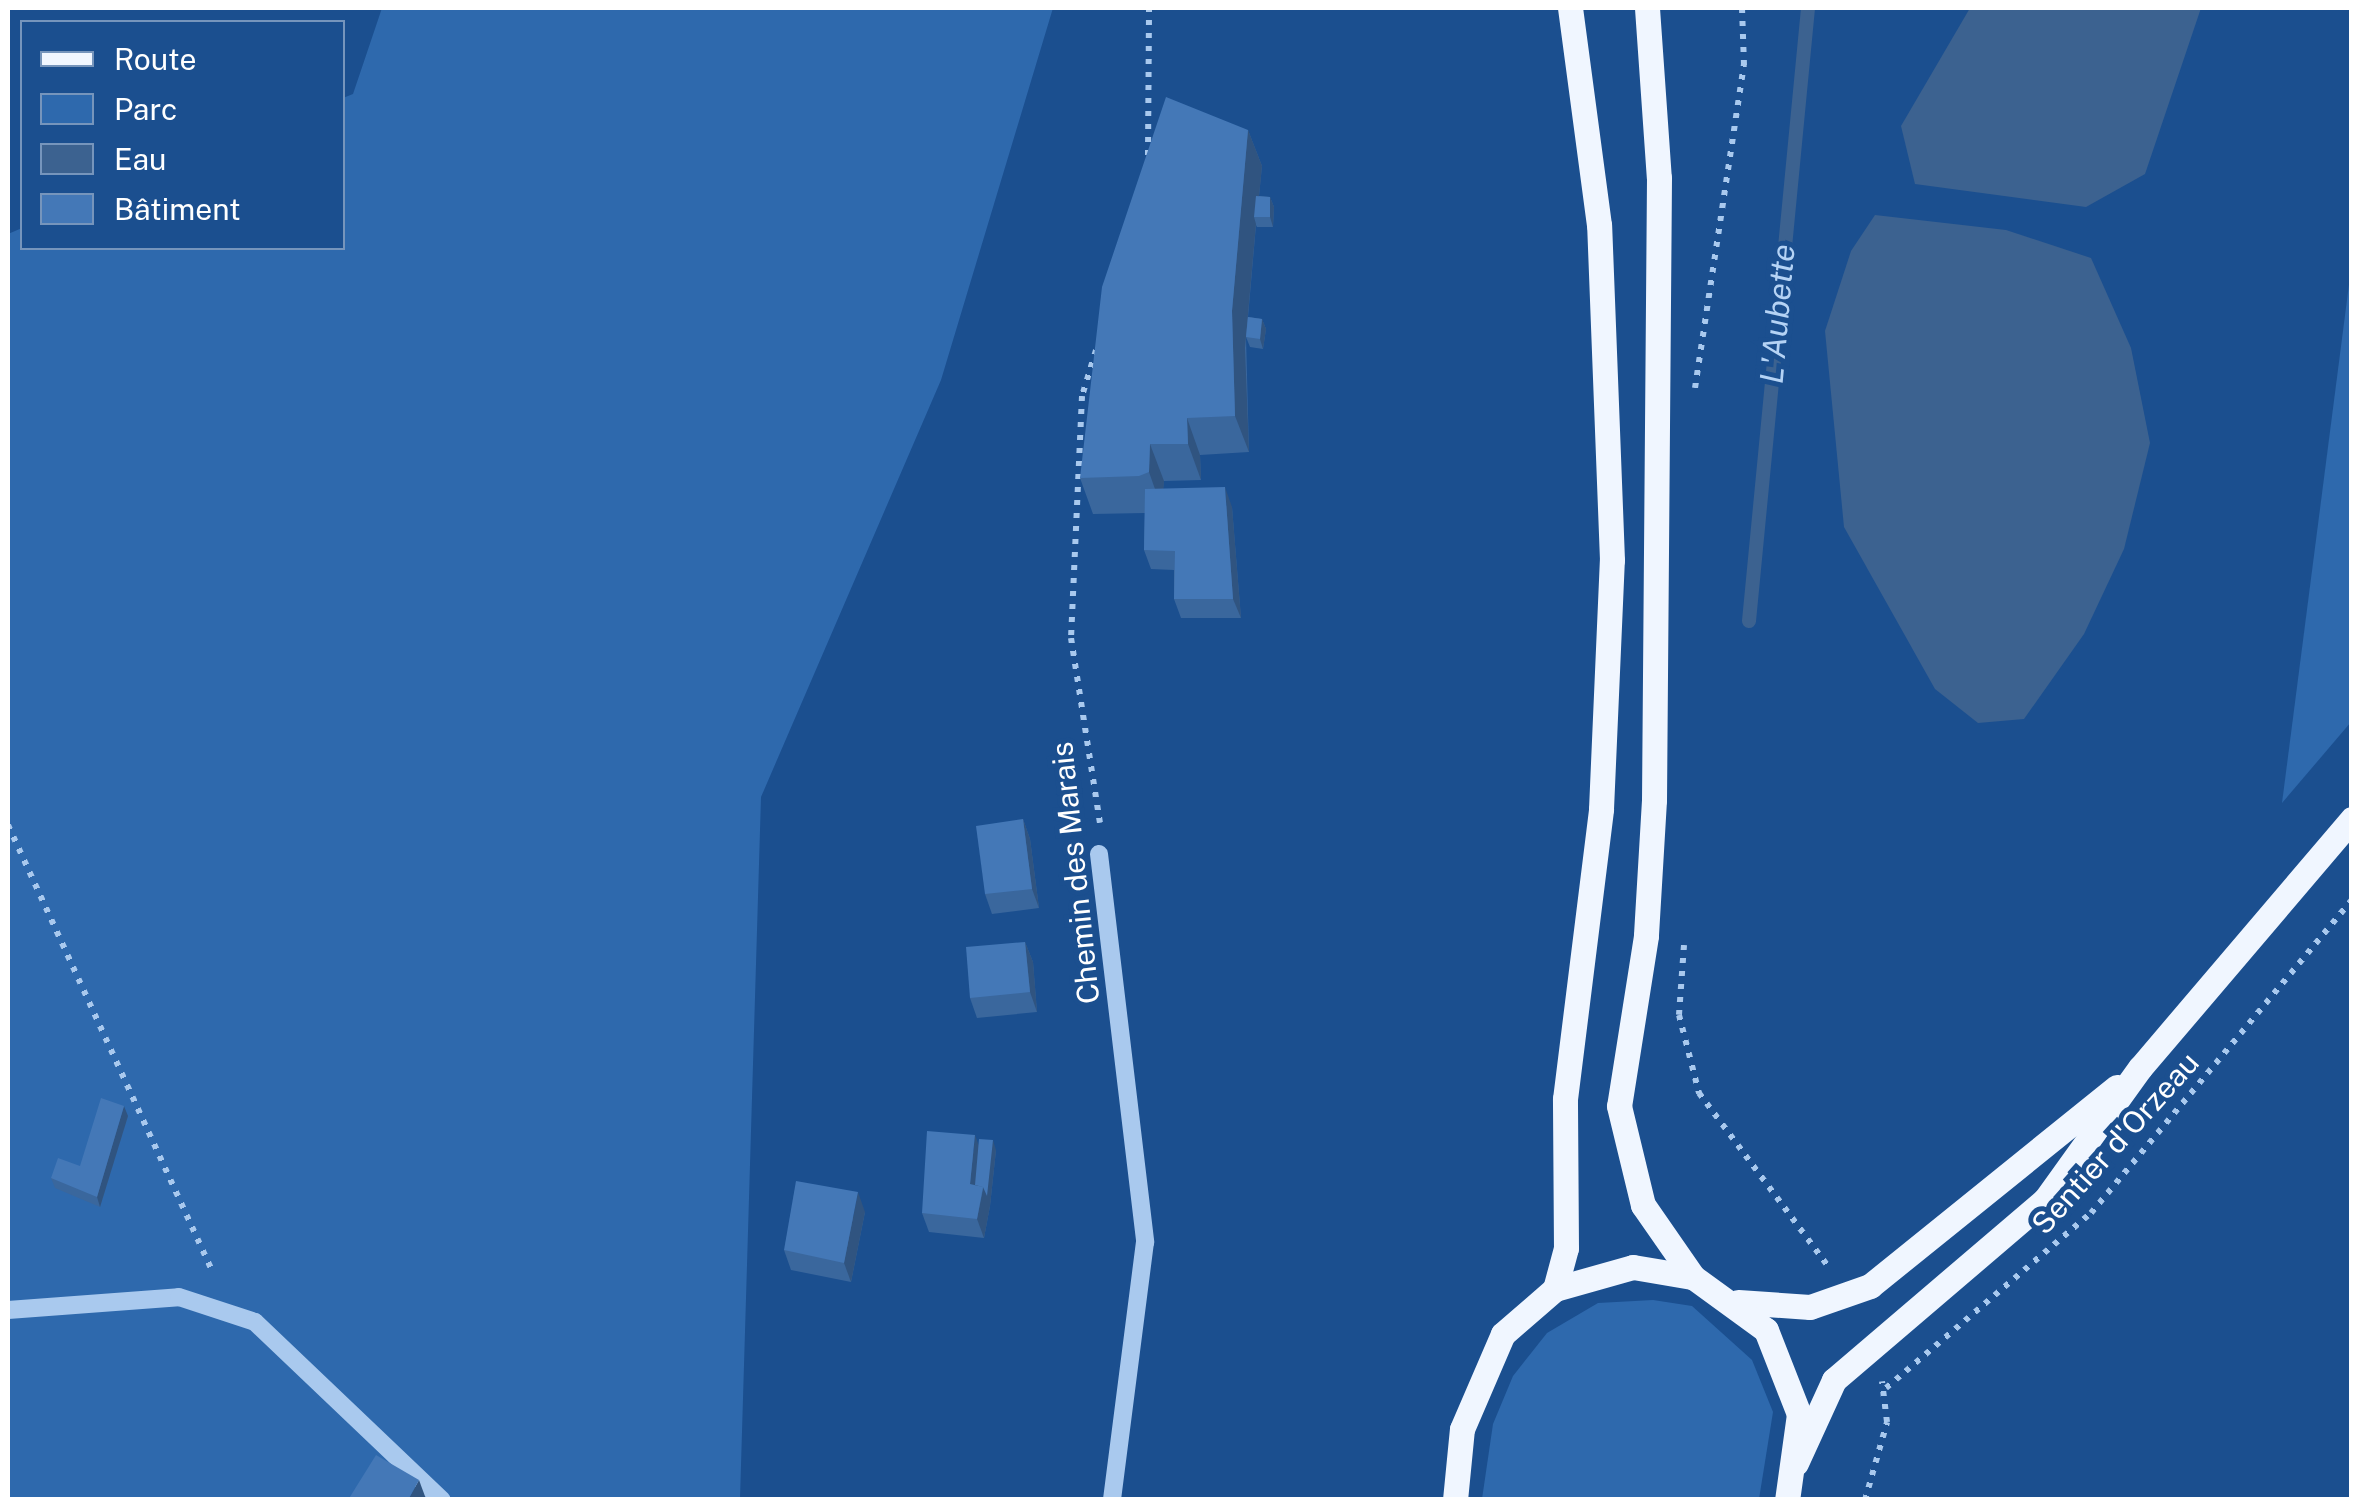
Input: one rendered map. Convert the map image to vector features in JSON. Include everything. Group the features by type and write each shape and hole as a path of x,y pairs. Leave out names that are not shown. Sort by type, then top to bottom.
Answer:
{"main road":[{"path":"1554,1289 1566,1248 1565,1099 1601,809 1611,417 1599,224 1570,8"},
{"path":"1647,8 1659,178 1654,764 1646,936 1622,1063 1622,1143 1644,1205 1694,1277"},
{"path":"1787,1500 1796,1463 1834,1380 2045,1200 2140,1068 2352,820"},
{"path":"1737,1302 1810,1307 1878,1281 2140,1068"},
{"path":"1455,1500 1462,1429 1487,1360 1523,1312 1554,1289 1634,1267 1694,1277 1737,1302 1766,1330 1794,1384 1796,1463"}],"street":[{"name":"Chemin des Marais","path":"1099,854 1145,1242 1112,1500"},
{"path":"8,1310 178,1296 255,1322 442,1500"}],"path":[{"path":"1148,8 1148,172"},
{"path":"1694,412 1744,65 1742,8"},
{"name":"Chemin des Marais","path":"1099,340 1082,396 1071,638 1100,802 1099,854"},
{"path":"8,824 234,1315"},
{"name":"Sentier d'Orzeau","path":"1866,1500 1887,1422 1886,1388 2091,1213 2352,900"},
{"path":"1685,927 1680,1015 1699,1093 1832,1273"}],"green space":[{"path":"382,8 1053,8 941,380 761,797 740,1499 8,1500 8,234 20,229 20,250 345,250 345,97 353,94"},
{"path":"2351,269 2351,722 2282,803"},
{"path":"1653,1300 1692,1306 1752,1360 1773,1412 1759,1499 1482,1499 1493,1424 1513,1376 1547,1333 1598,1303"}],"water":[{"path":"1970,8 2201,8 2145,174 2086,207 1915,184 1901,126"},
{"path":"1875,215 2006,230 2091,258 2131,348 2150,443 2124,549 2084,634 2024,719 1978,723 1935,689 1844,527 1825,331 1851,251"}],"building":[{"path":"1166,97 1248,130 1232,311 1235,416 1187,418 1188,444 1150,444 1149,472 1139,476 1080,478 1102,287"},
{"path":"1256,196 1270,197 1270,217 1254,217"},
{"path":"1248,317 1262,319 1260,339 1246,337"},
{"path":"1225,487 1233,599 1174,599 1175,551 1144,550 1145,489"},
{"path":"1023,819 1032,889 985,894 976,826"},
{"path":"1025,942 1030,992 970,998 966,947"},
{"path":"101,1098 124,1106 97,1197 51,1178 58,1158 80,1166"},
{"path":"927,1131 975,1135 970,1184 983,1187 977,1219 922,1213"},
{"path":"979,1139 993,1140 987,1196 983,1187 975,1185"},
{"path":"796,1181 858,1192 844,1263 784,1250"},
{"path":"376,1455 419,1480 408,1500 348,1500"}],"waterway":[{"name":"L'Aubette","path":"1749,621 1808,8"}]}
